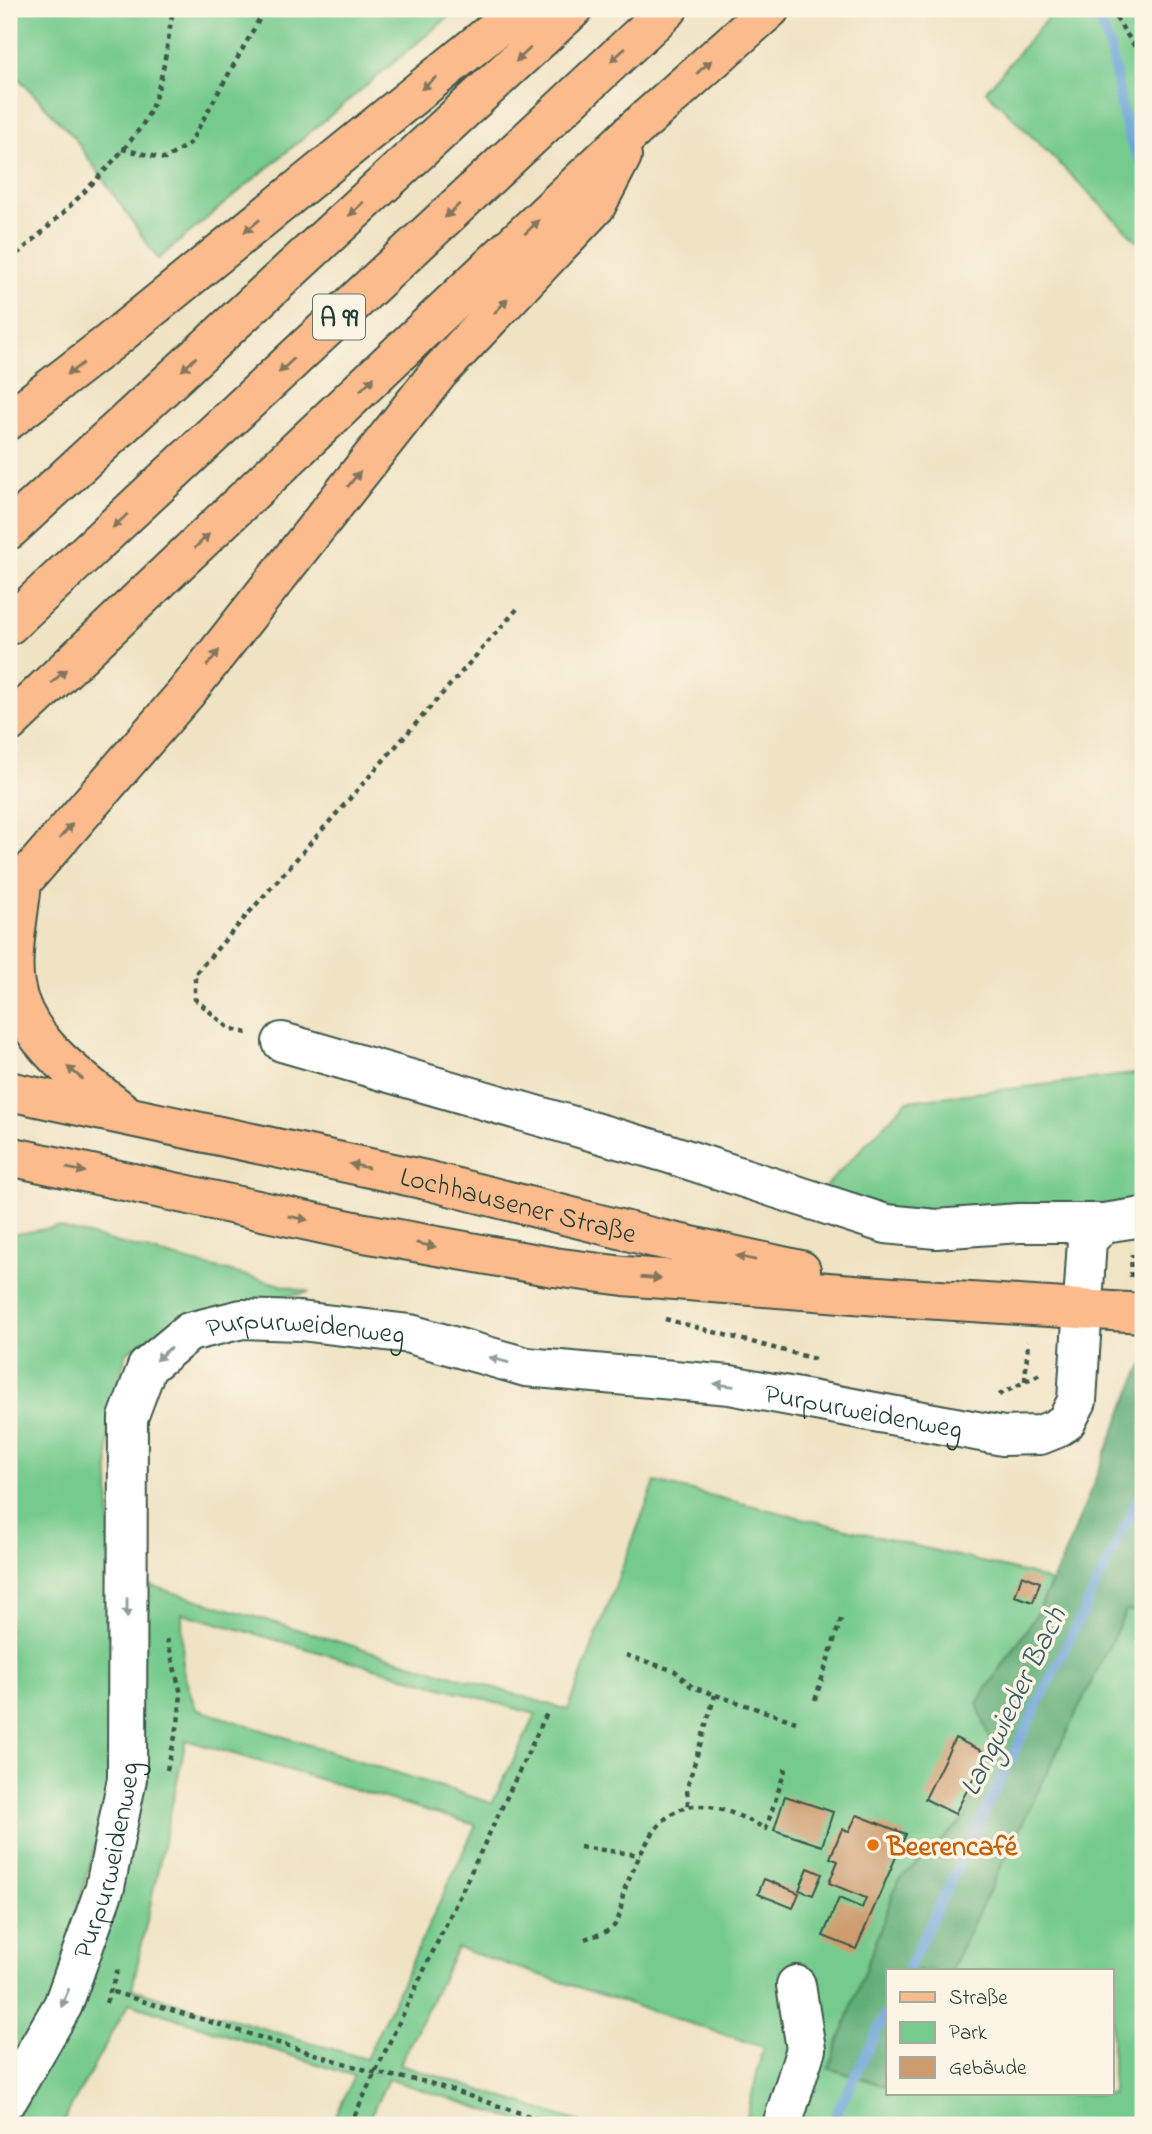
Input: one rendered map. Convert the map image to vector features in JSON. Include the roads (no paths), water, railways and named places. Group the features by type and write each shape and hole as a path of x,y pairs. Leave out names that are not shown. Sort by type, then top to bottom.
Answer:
{"main road":[{"path":"9,419 110,342 520,9"},
{"path":"9,530 573,9"},
{"name":"A 99","path":"9,625 668,9"},
{"name":"A 99","path":"9,723 635,129 770,9"},
{"path":"128,1116 58,1060 28,1021 15,984 15,890 186,693 439,372 596,206 635,129"},
{"name":"Lochhausener Straße","path":"9,1091 426,1180 755,1260 883,1285 1031,1306"},
{"name":"Lochhausener Straße","path":"9,1156 359,1232 554,1267 652,1278 1143,1313"}],"street":[{"path":"282,1042 667,1153 886,1224 936,1229 1019,1223 1104,1223 1143,1217"},
{"name":"Purpurweidenweg","path":"9,2098 63,2005 105,1887 127,1779 128,1418 147,1367 189,1332 242,1320 300,1321 396,1332 526,1367 730,1385 984,1434 1040,1435 1066,1422 1077,1401 1087,1240 1104,1223"},
{"path":"782,2125 806,2049 796,1985"}],"waterway":[{"name":"Langwieder Bach","path":"1092,9 1110,48 1127,131 1143,163"},
{"name":"Langwieder Bach","path":"908,1969 1143,1490"},
{"name":"Langwieder Bach","path":"831,2125 886,2013"}],"place":[{"name":"Beerencafé","path":"873,1845"}]}
